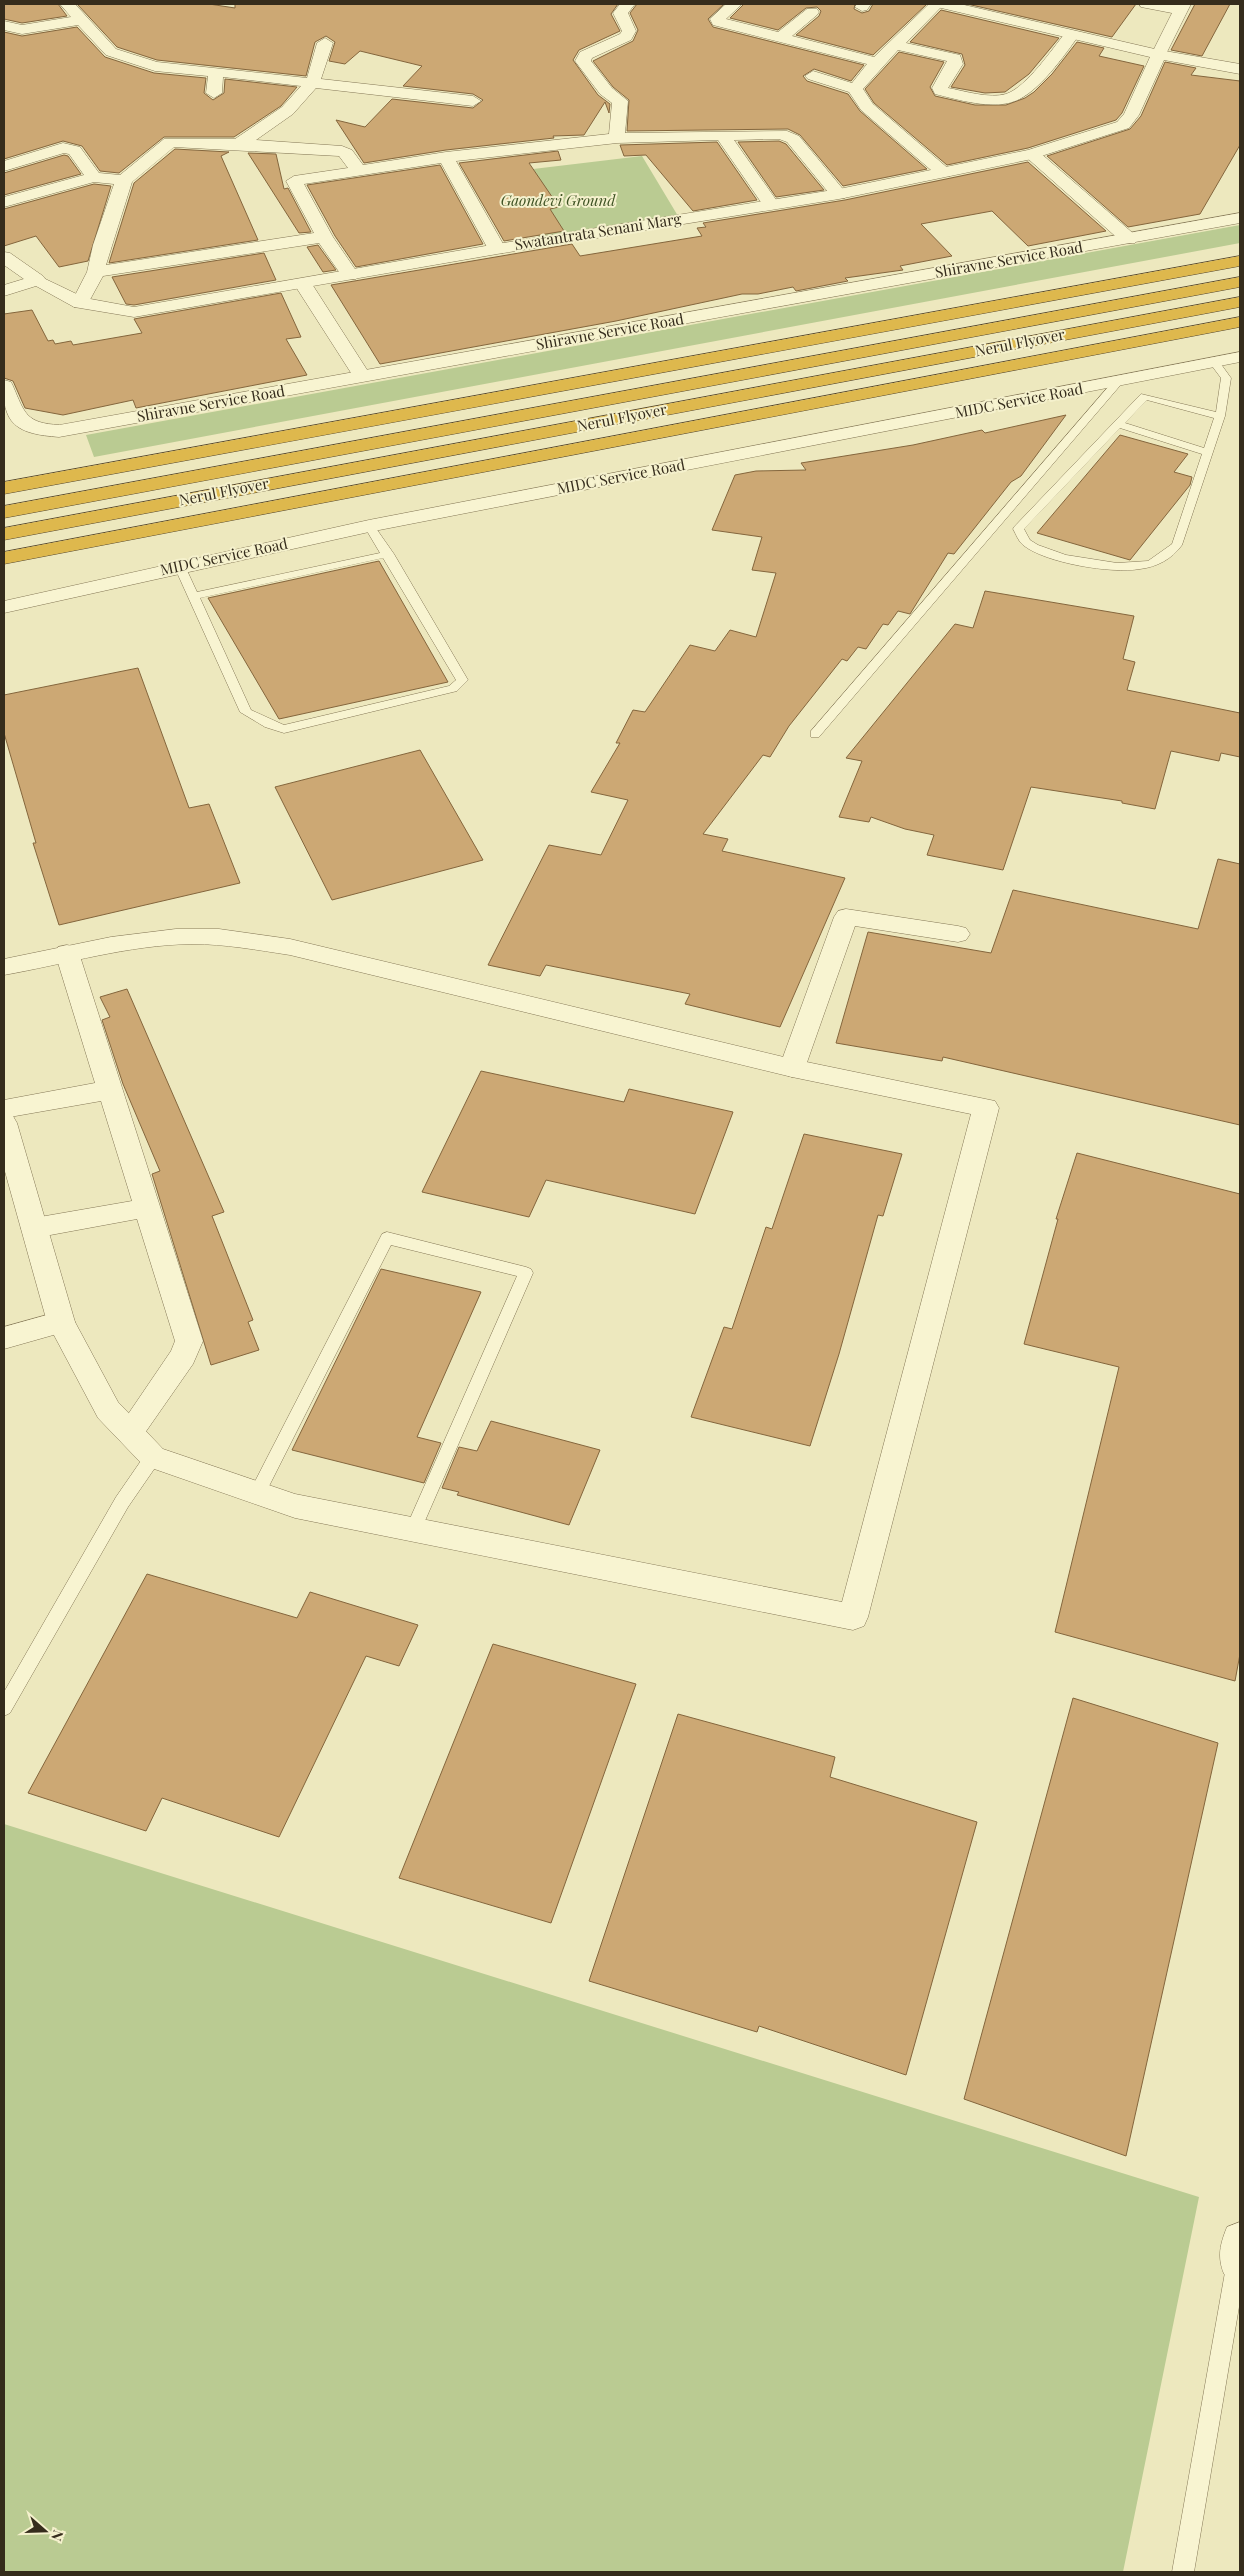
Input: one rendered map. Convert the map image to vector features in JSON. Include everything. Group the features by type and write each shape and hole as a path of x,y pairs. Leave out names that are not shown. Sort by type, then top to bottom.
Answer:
{"highway":[{"path":"4,488 1240,261"},
{"name":"Nerul Flyover","path":"4,512 1240,282"},
{"name":"Nerul Flyover","path":"4,534 1240,302"},
{"path":"4,558 1240,322"}],"street":[{"path":"67,4 111,52 155,66 473,101"},
{"path":"617,138 620,101 606,91 582,60 585,55 626,37 629,31 620,13 628,4"},
{"path":"735,4 716,19 718,22 877,62"},
{"path":"855,89 877,62 937,4"},
{"path":"942,4 1158,55 1240,69"},
{"path":"1146,4 1182,7"},
{"name":"Swatantrata Senani Marg","path":"4,257 37,280 80,303 134,312 496,249 840,194 944,173 1032,154 1122,125 1131,114 1182,7"},
{"path":"780,38 812,12"},
{"path":"4,25 22,30 80,20"},
{"path":"896,45 955,58 956,64 940,88 941,91 985,99 1002,99 1021,92 1072,36"},
{"path":"238,144 305,96 312,83 325,44"},
{"path":"214,93 216,72"},
{"path":"813,76 855,89 867,108 944,173"},
{"path":"294,181 446,157 617,138 781,134 793,138 840,194"},
{"path":"722,135 770,204"},
{"path":"80,303 96,272 102,245 124,180 143,162 170,142 238,144 342,151 346,153 359,171"},
{"path":"277,147 324,237 350,275"},
{"path":"4,166 63,148 74,150 94,177"},
{"path":"1032,154 1129,239"},
{"path":"446,157 496,249"},
{"path":"4,202 94,177 124,180"},
{"name":"Shiravne Service Road","path":"5,392 20,422 35,430 59,431 1240,218"},
{"path":"96,272 324,237"},
{"path":"4,291 37,280"},
{"path":"303,284 362,376"},
{"name":"MIDC Service Road","path":"4,607 180,566 369,526 1119,381 1141,386 1214,362 1240,357"},
{"path":"792,1068 846,916 958,934"},
{"path":"4,967 67,953 178,936 245,940 290,947 792,1068 986,1108 853,1618 295,1506 153,1457 108,1410 61,1322 4,1123"},
{"path":"67,953 189,1341 183,1356 130,1432"},
{"path":"4,1108 109,1090"},
{"path":"34,1228 146,1208"},
{"path":"4,1338 61,1322"}],"lane":[{"path":"1214,362 1226,378 1220,416 1177,545 1157,561 1140,567 1118,567 1070,559 1048,553 1026,543 1018,529 1117,424 1141,386 1220,416"},
{"path":"815,734 1119,381"},
{"path":"1117,424 1208,453"},
{"path":"180,566 246,712 269,722 274,727 284,729 453,689 462,680 388,554 369,526"},
{"path":"194,596 388,554"},
{"path":"257,1493 387,1238 526,1273 413,1530"},
{"path":"4,1708 122,1502 153,1457"},
{"path":"1183,2572 1239,2256"}],"green space":[{"name":"Gaondevi Ground","path":"642,156 678,216 539,238 499,173"},
{"path":"1240,225 1240,243 94,457 86,435"},
{"path":"4,1824 1199,2197 1123,2572 4,2572"}],"building":[{"path":"4,4 58,4 67,16 22,23 4,19"},
{"path":"77,4 209,4 235,8 235,4 618,4 611,14 620,31 579,50 573,60 598,95 610,104 609,113 605,102 584,135 553,136 554,138 446,150 364,163 336,120 365,127 392,99 473,108 483,100 473,94 403,86 422,66 360,51 345,64 329,61 335,42 326,36 315,42 306,76 157,60 117,47"},
{"path":"637,4 724,4 708,19 713,27 864,65 851,81 814,69 803,76 807,81 848,94 860,111 927,169 843,186 800,135 788,129 627,131 629,100 613,87 593,61 633,41 638,30 630,13"},
{"path":"744,4 855,4 854,9 862,13 869,11 873,4 927,4 873,55 796,35 819,16 821,11 817,7 806,8 778,30 730,18"},
{"path":"967,4 1136,4 1112,37"},
{"path":"1195,4 1230,4 1202,56 1171,50"},
{"path":"941,10 1059,38 1029,74 1005,92 985,93 951,87 965,65 962,54 910,42"},
{"path":"77,27 105,57 154,73 206,78 204,93 213,100 224,93 225,79 297,87 281,106 234,137 164,137 119,173 100,171 82,146 63,141 4,159 4,32 22,36"},
{"path":"1077,42 1104,48 1099,56 1144,66 1122,113 1116,120 1028,148 947,165 874,103 865,89 899,52 944,62 930,87 935,96 975,105 1006,105 1025,98 1034,92 1052,74"},
{"path":"1165,62 1196,68 1191,75 1240,81 1240,145 1200,214 1128,227 1047,156 1130,129 1141,116"},
{"path":"779,141 786,144 824,190 776,197 738,142"},
{"path":"717,142 757,200 693,211 646,155 624,156 620,145"},
{"path":"175,149 229,152 221,156 258,240 109,263 134,183"},
{"path":"558,151 561,160 529,163 559,207 550,209 564,231 504,241 459,163"},
{"path":"248,153 276,154 284,189 288,188 311,232 299,233"},
{"path":"64,155 68,156 81,174 4,195 4,173"},
{"path":"1028,162 1106,231 1028,246 992,211 921,224 952,256 900,266 903,270 845,278 848,281 796,291 793,287 758,294 742,294 616,321 380,364 331,285 572,244 580,256 702,236 697,228 706,227 703,223 845,200"},
{"path":"440,165 483,244 356,267 335,236 307,185"},
{"path":"94,184 111,186 88,261 59,267 36,236 4,246 4,209"},
{"path":"318,245 336,270 323,272 307,247"},
{"path":"264,253 276,280 134,305 126,304 112,277"},
{"path":"281,293 301,337 286,339 307,375 136,408 133,400 63,415 25,408 13,381 4,378 4,314 32,310 48,341 53,340 55,344 71,341 73,345 142,333 134,319"},
{"path":"1066,415 1021,476 1011,482 954,554 948,553 910,614 898,611 888,625 883,624 866,649 858,647 847,661 842,659 789,726 770,757 763,755 703,834 728,839 722,851 845,878 780,1027 685,1004 690,994 546,965 540,976 488,965 549,845 601,855 628,800 591,792 620,743 616,743 633,710 645,712 690,645 715,651 730,630 756,637 776,573 752,570 762,537 712,530 735,475 756,471 806,470 801,463 913,445 982,430 985,433"},
{"path":"1120,435 1188,454 1174,472 1192,477 1190,485 1130,560 1037,533"},
{"path":"379,561 448,682 279,719 208,598"},
{"path":"985,591 1134,616 1123,659 1135,662 1127,690 1240,713 1240,757 1221,753 1219,761 1171,751 1155,809 1122,803 1122,801 1031,787 1003,870 927,855 934,835 905,829 871,817 869,822 839,817 862,761 846,758 955,624 973,628"},
{"path":"138,668 189,808 209,804 240,883 59,925 33,843 36,843 4,733 4,695"},
{"path":"420,750 483,860 332,900 275,787"},
{"path":"1218,859 1240,864 1240,1125 943,1057 942,1061 836,1043 868,932 991,953 1013,890 1198,929"},
{"path":"127,989 224,1212 212,1216 253,1320 248,1322 259,1350 211,1365 152,1174 160,1171 123,1084 102,1020 110,1017 100,997"},
{"path":"481,1071 624,1102 629,1089 733,1112 695,1214 546,1180 529,1217 422,1192"},
{"path":"804,1134 902,1154 883,1216 878,1215 839,1354 810,1446 691,1417 724,1327 732,1329 766,1227 772,1229"},
{"path":"1077,1153 1240,1194 1240,1654 1235,1681 1055,1632 1119,1367 1024,1344 1058,1219 1056,1219"},
{"path":"381,1269 481,1292 417,1437 441,1443 424,1483 292,1450"},
{"path":"491,1421 600,1450 569,1525 457,1495 459,1492 442,1488 459,1447 477,1451"},
{"path":"147,1574 297,1618 310,1592 418,1625 399,1666 366,1656 279,1837 162,1798 146,1831 28,1793"},
{"path":"493,1644 636,1684 551,1923 399,1878"},
{"path":"1073,1698 1218,1743 1126,2156 964,2099"},
{"path":"678,1714 835,1757 830,1777 977,1822 906,2075 759,2026 757,2032 589,1981"}]}
